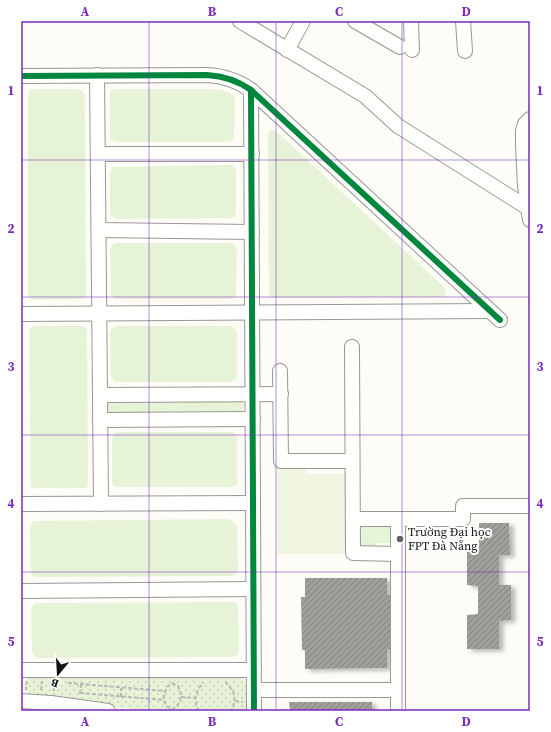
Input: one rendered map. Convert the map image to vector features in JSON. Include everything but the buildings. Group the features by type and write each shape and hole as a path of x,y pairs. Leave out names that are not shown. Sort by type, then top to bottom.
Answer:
{"street":[{"path":"240,21 365,96 398,126 507,195 529,214"},
{"path":"287,50 303,21"},
{"path":"354,21 406,49 411,21"},
{"path":"463,21 465,50"},
{"path":"97,75 101,504"},
{"path":"21,76 217,76 236,81 251,90 495,315 252,312 21,314"},
{"path":"251,90 254,711"},
{"path":"529,214 525,186 523,131 525,124 530,119"},
{"path":"98,154 252,154"},
{"path":"507,195 514,195 521,192 525,186"},
{"path":"99,230 252,232"},
{"path":"352,347 353,553 398,554"},
{"path":"280,372 281,461 352,461"},
{"path":"100,395 280,394"},
{"path":"100,420 253,419"},
{"path":"21,504 253,503"},
{"path":"353,519 463,519 463,506 530,506"},
{"path":"398,519 398,711"},
{"path":"21,590 253,589"},
{"path":"24,675 254,670"},
{"path":"254,690 398,690"},
{"path":"21,701 51,703 108,711"}],"path":[{"path":"24,675 26,689 34,690"},
{"path":"47,691 41,690 42,681 54,682 54,691 60,692"},
{"path":"199,711 195,698 198,688 207,681"},
{"path":"221,681 229,685 234,694 234,703 231,711"},
{"path":"68,683 165,691"},
{"path":"174,683 179,688 181,697 178,705 172,709 166,706 164,700 165,691 170,684 174,683"},
{"path":"80,694 81,684"},
{"path":"120,696 121,688"},
{"path":"73,693 164,700"},
{"path":"181,697 195,698"}],"green space":[{"path":"78,89 85,95 86,294 84,299 33,300 28,295 28,94 30,90"},
{"path":"114,89 211,89 225,91 235,98 233,140 229,142 115,142 110,136 110,91"},
{"path":"271,130 275,130 444,287 446,292 445,296 271,298 269,294 268,133"},
{"path":"230,165 236,170 236,212 234,217 116,219 110,214 110,172 113,167"},
{"path":"116,243 232,243 237,248 236,295 235,297 229,299 115,299 111,295 110,249 112,245"},
{"path":"34,326 81,326 87,330 88,485 86,488 31,487 29,331"},
{"path":"116,326 232,326 237,331 237,378 230,382 115,382 111,378 110,332 112,328"},
{"path":"240,401 244,405 242,412 110,414 106,411 107,403 109,402"},
{"path":"233,432 237,436 237,484 233,487 116,487 112,484 112,439 115,433"},
{"path":"277,465 306,465 306,474 348,474 348,554 277,554"},
{"path":"228,519 234,522 237,526 238,571 233,576 39,577 33,576 31,571 30,527 33,521"},
{"path":"356,525 390,525 390,543 376,543 376,551 356,551"},
{"path":"37,603 236,603 238,607 239,651 234,657 39,658 34,656 32,652 31,608"},
{"path":"29,677 240,677 246,683 247,687 246,711 141,711 96,703 32,695 26,692 24,687 26,679"}],"cycle path":[{"path":"21,76 207,75 219,76 241,84 251,90 500,320"},
{"path":"251,90 254,711"}],"place":[{"name":"Trường Đại học FPT Đà Nẵng","path":"400,539"}]}
